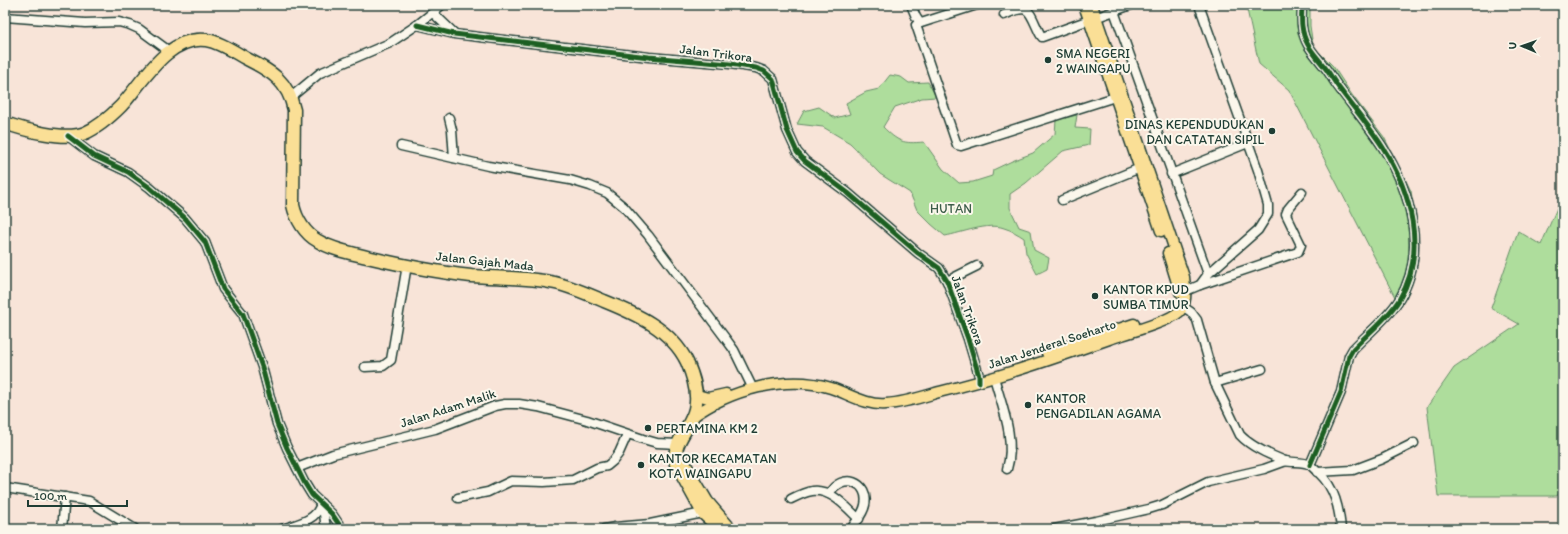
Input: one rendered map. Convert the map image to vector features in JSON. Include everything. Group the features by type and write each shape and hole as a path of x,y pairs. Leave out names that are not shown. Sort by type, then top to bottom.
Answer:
{"highway":[{"path":"5,123 52,135 78,136 104,122 122,105 150,69 169,51 188,41 200,40 213,42 247,59 273,74 285,86 291,97"},
{"name":"Jalan Gajah Mada","path":"291,97 294,110 293,205 295,214 310,236 329,246 407,265 456,274 526,279 555,283 584,292 632,313 652,324 675,343 686,361 693,377 697,396 692,418 677,447"},
{"path":"677,447 675,459 676,464 703,514 720,529"},
{"path":"677,447 707,502 730,529"}],"main road":[{"path":"1084,5 1093,18 1142,167"},
{"path":"1092,5 1093,18 1115,97 1184,278 1182,305"},
{"name":"Jalan Jenderal Soeharto","path":"697,396 708,398 752,386 809,383 831,388 871,403 888,404 979,379 1075,347 1170,318 1179,312 1182,305"},
{"name":"Jalan Jenderal Soeharto","path":"979,379 994,377 1075,347"},
{"name":"Jalan Jenderal Soeharto","path":"692,418 718,402 752,386"}],"street":[{"path":"291,97 320,73 380,47 417,25 442,5"},
{"path":"911,5 920,23"},
{"path":"978,5 920,23 916,26 956,145 961,146 1115,97"},
{"path":"1004,15 1020,8 1025,9 1030,13 1042,37 1131,5"},
{"path":"1199,5 1248,143 1268,205 1268,214 1258,230 1208,274 1200,285"},
{"path":"1302,5 1302,26 1305,39 1312,54 1323,65 1374,135 1390,160 1410,211 1415,241 1412,270 1404,291 1392,310 1353,349 1348,360 1341,392 1310,465"},
{"path":"1114,11 1208,274"},
{"path":"433,12 454,34"},
{"path":"5,17 85,22 119,22 139,29 169,51"},
{"name":"Jalan Trikora","path":"417,25 454,34 534,44 686,57 756,68 764,71 773,79 787,130 797,152 805,161 848,193 918,253 939,268 947,281 968,339 979,379"},
{"path":"449,118 452,130 454,158"},
{"path":"68,136 94,156 128,172 149,187 185,218 205,242 223,288 243,314 262,367 279,429 297,468 312,495 320,505 337,519 342,529"},
{"path":"1172,174 1248,143"},
{"path":"401,146 488,166 570,180 602,190 614,197 630,213 663,253 726,339 734,350 752,386"},
{"path":"1062,200 1142,167"},
{"path":"1183,292 1298,252 1301,245 1286,214 1288,209 1302,192"},
{"path":"365,367 382,366 391,360 407,265"},
{"path":"947,281 978,266"},
{"path":"1182,305 1191,312 1197,320 1215,383 1240,435 1250,444 1286,461 1310,465 1323,477 1335,496 1341,529"},
{"path":"1215,383 1262,369"},
{"path":"994,377 1010,436 1011,448 1006,469"},
{"name":"Jalan Adam Malik","path":"297,468 333,454 435,429 495,406 505,404 519,404 538,407 587,420 628,435 677,447"},
{"path":"458,498 488,492 511,481 544,482 573,480 597,468 607,466 619,453 628,435"},
{"path":"1317,472 1353,470 1382,459 1414,443"},
{"path":"1054,529 1149,509 1162,505 1208,482 1264,469 1286,461"},
{"path":"829,494 832,487 850,480 855,482 864,492 866,499 865,506 859,519 851,529"},
{"path":"5,488 89,501 135,529"},
{"path":"791,499 810,491 829,494 842,503 859,519"},
{"path":"62,529 66,497"},
{"path":"282,529 308,519 314,515 320,505"},
{"path":"320,505 324,514 326,529"},
{"path":"604,529 615,527 649,527 703,514"}],"green space":[{"path":"1246,5 1310,5 1310,26 1313,46 1333,66 1352,95 1384,137 1411,191 1418,237 1413,277 1399,305 1289,90 1259,64"},
{"name":"HUTAN","path":"890,75 901,77 909,83 928,82 936,97 922,98 895,107 883,127 901,141 911,143 924,142 943,169 959,183 973,182 992,176 993,170 1033,153 1055,134 1056,120 1077,115 1075,128 1090,129 1089,145 1063,151 1026,183 1010,194 1010,208 1019,227 1031,231 1034,250 1049,258 1047,269 1037,274 1026,253 1024,238 1014,232 998,226 983,227 945,236 917,210 910,193 880,174 850,143 823,127 797,124 804,111 819,107 835,118 850,114 846,103 866,92 879,89"},
{"path":"1563,194 1563,486 1557,496 1438,496 1427,407 1454,368 1519,324 1491,308 1518,231 1541,245"}],"cycle path":[{"path":"1302,5 1303,32 1312,52 1327,70 1382,146 1401,182 1408,202 1414,242 1413,262 1408,281 1394,307 1383,320 1353,349 1349,356 1341,392 1310,465"},
{"path":"417,25 454,34 649,57 730,64 756,68 764,71 773,79 787,130 797,152 805,161 848,193 918,253 939,268 947,281 968,339 979,376 979,382"},
{"path":"68,136 94,156 128,172 149,187 185,218 205,242 223,289 243,314 262,367 277,424 287,448 312,495 332,514 342,529"}],"place":[{"name":"SMA NEGERI 2 WAINGAPU","path":"1048,60"},
{"name":"DINAS KEPENDUDUKAN DAN CATATAN SIPIL","path":"1272,131"},
{"name":"KANTOR KPUD SUMBA TIMUR","path":"1095,296"},
{"name":"KANTOR PENGADILAN AGAMA","path":"1028,405"},
{"name":"PERTAMINA KM 2","path":"648,428"},
{"name":"KANTOR KECAMATAN KOTA WAINGAPU","path":"641,465"}]}
